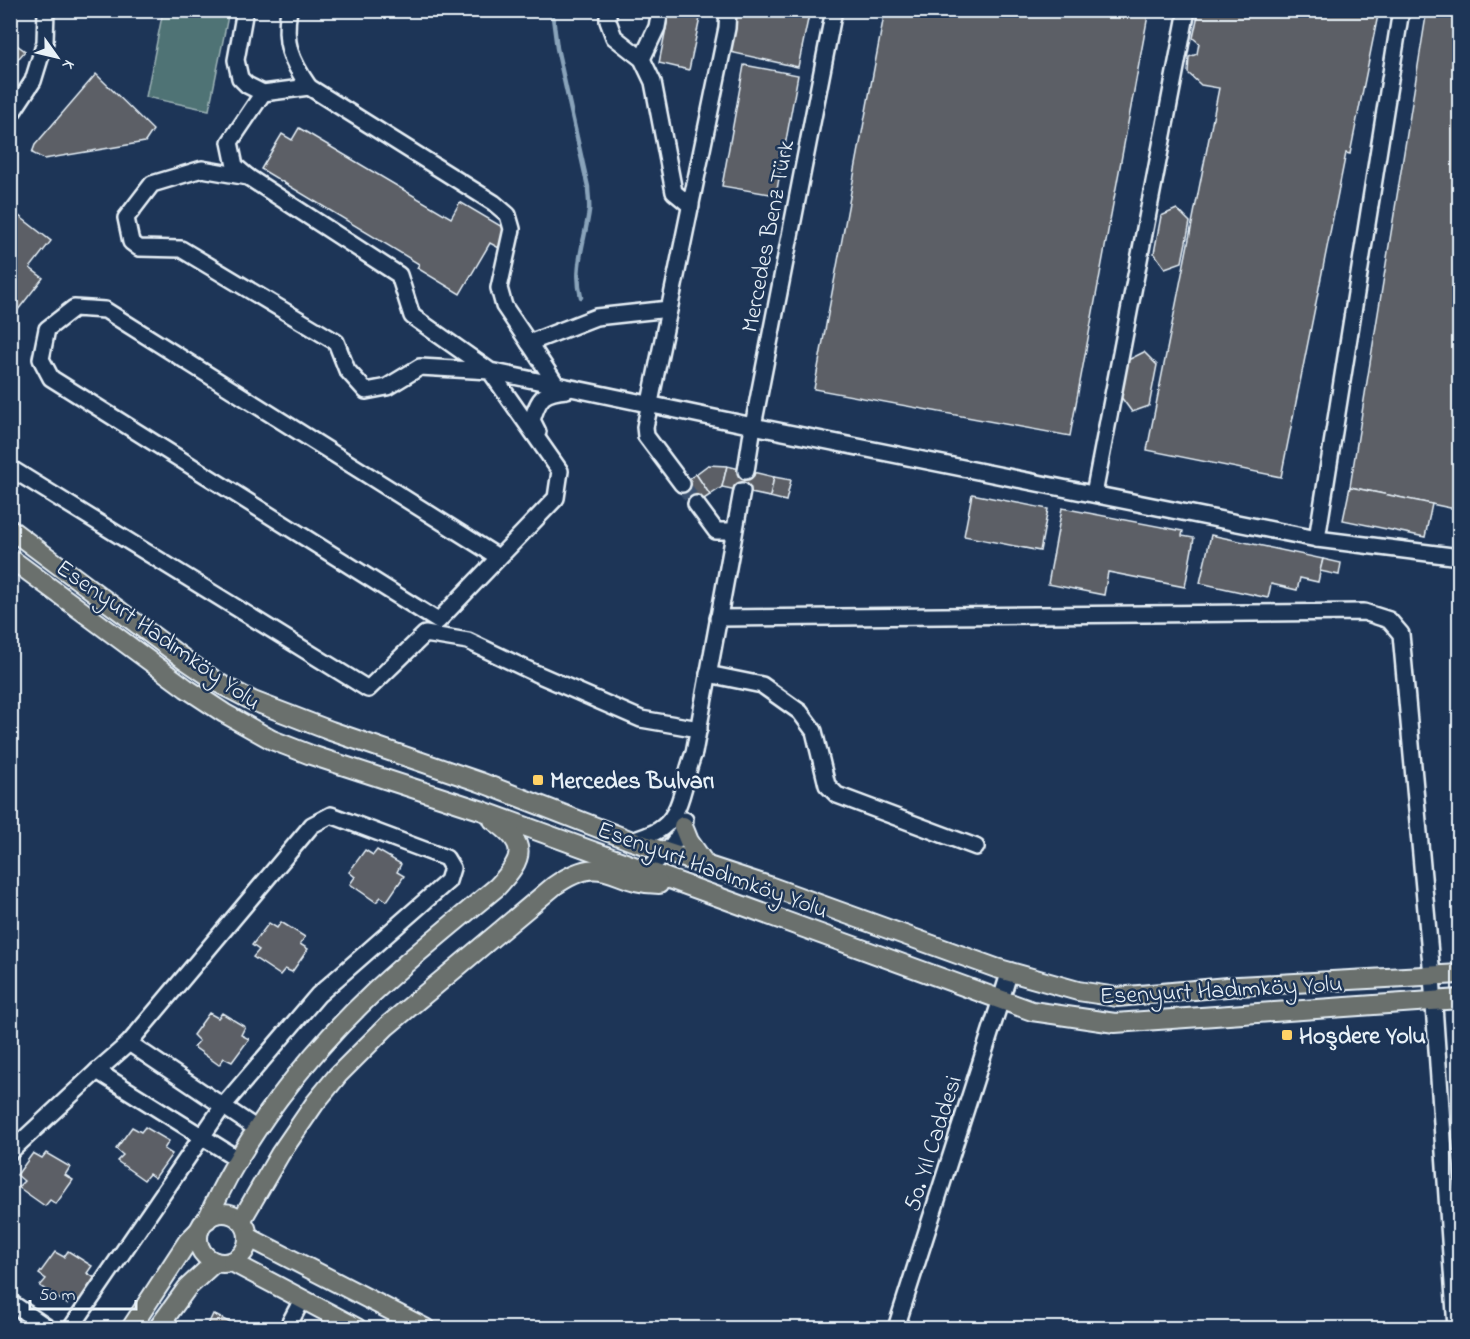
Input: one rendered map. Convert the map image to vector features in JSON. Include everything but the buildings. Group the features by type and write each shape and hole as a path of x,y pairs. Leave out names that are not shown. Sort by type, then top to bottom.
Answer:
{"main road":[{"name":"Esenyurt Hadımköy Yolu","path":"10,529 184,659 222,685 253,701 480,782 633,841 1010,971 1078,991 1117,997 1239,986 1460,974"},
{"name":"Esenyurt Hadımköy Yolu","path":"10,558 186,688 258,733 311,755 480,810 1032,1011 1115,1023 1460,999"},
{"path":"357,1329 202,1252 198,1237 218,1194 238,1159 307,1063 372,994 497,887 511,869 519,852 519,845 515,838 480,810"},
{"path":"684,826 689,842 706,865"},
{"path":"158,1329 187,1288 223,1262 244,1252 245,1229 280,1154 315,1103 338,1075 387,1026 554,886 580,872 596,869 650,884 682,883"},
{"path":"131,1329 188,1241 219,1214 227,1214 245,1229 424,1329"}],"street":[{"path":"10,116 33,81 45,42 46,10"},
{"path":"245,10 236,60 240,78 247,85 263,93 309,87"},
{"path":"289,10 287,45 295,68 309,87 494,203 508,216 512,229 499,288 504,306 556,384"},
{"path":"608,10 608,21 614,37 642,59 653,82 674,192 691,206"},
{"path":"642,59 657,27 660,10"},
{"path":"682,484 646,436 645,427 727,28 728,10"},
{"name":"Mercedes Benz Türk","path":"746,471 834,10"},
{"path":"1094,494 1187,10"},
{"path":"1317,539 1401,10"},
{"path":"263,93 230,142 235,166 248,177 399,275 412,316 490,371 545,448 560,471 556,498 438,621 51,378 41,359 47,329 74,308 105,310 498,556"},
{"path":"248,177 202,169 152,184 126,218 131,242 140,248 181,249 336,342 347,370 366,391 387,387 420,367 490,371 1317,539 1460,557"},
{"path":"529,342 596,317 669,309"},
{"path":"545,448 532,420 537,402 550,392 579,389"},
{"path":"10,468 368,689 425,634 468,641 641,719 699,729"},
{"path":"633,841 665,826 677,810 699,729 742,491"},
{"path":"696,504 716,531 734,531"},
{"path":"718,618 1364,612 1389,620 1401,634 1432,976 1456,1329"},
{"path":"708,674 762,685 800,711 814,731 827,785 837,795 976,847"},
{"path":"647,870 681,834 696,765 694,753"},
{"path":"10,1152 129,1043 312,825 331,815 446,858 452,868 448,881 318,995 223,1106 71,1329"},
{"name":"50. Yıl Caddesi","path":"896,1329 1010,971"},
{"path":"129,1043 258,1129"},
{"path":"97,1071 238,1159"},
{"path":"286,1329 302,1300"},
{"path":"10,1302 48,1329"}],"green space":[{"path":"163,11 229,11 209,110 146,97"}],"waterway":[{"path":"552,10 557,48 588,187 589,211 578,276 581,297"}],"tunnel":[{"path":"682,484 696,504"}],"place":[{"name":"Mercedes Bulvarı","path":"538,780"},
{"name":"Hoşdere Yolu","path":"1287,1035"}]}
